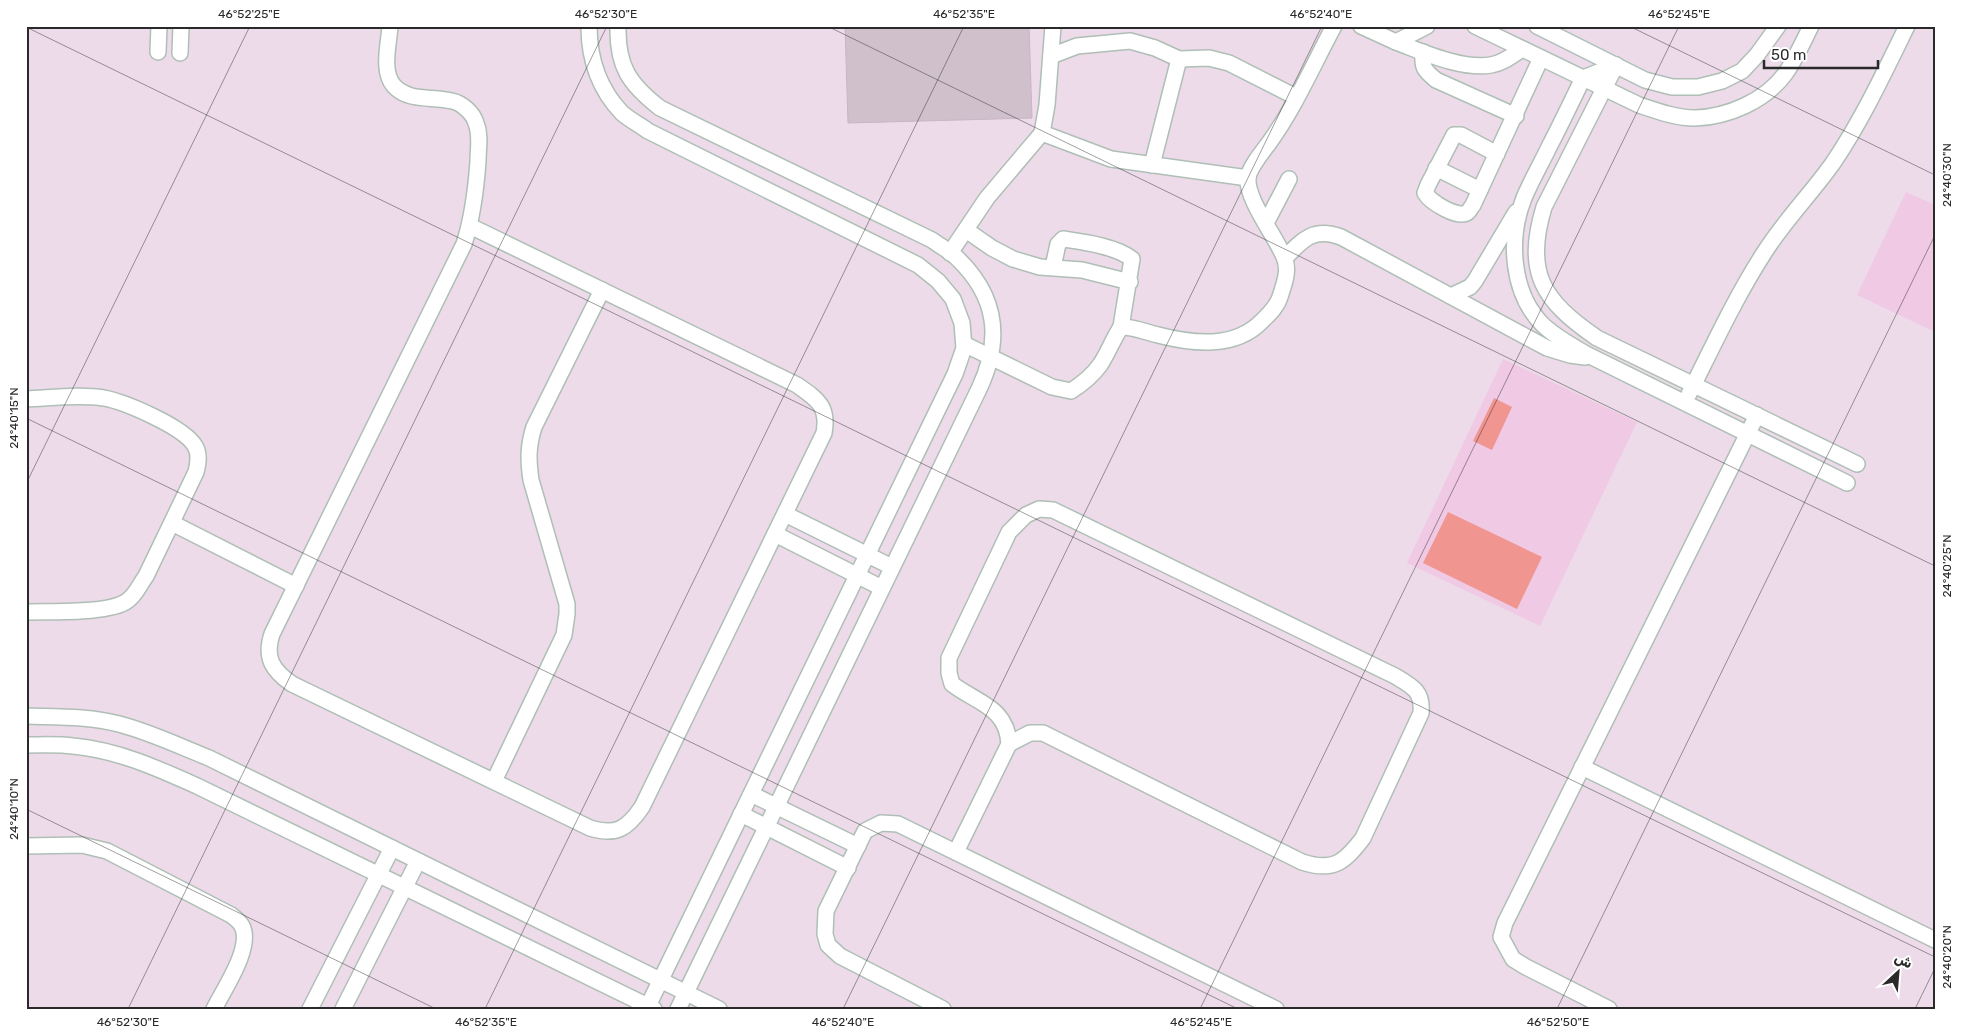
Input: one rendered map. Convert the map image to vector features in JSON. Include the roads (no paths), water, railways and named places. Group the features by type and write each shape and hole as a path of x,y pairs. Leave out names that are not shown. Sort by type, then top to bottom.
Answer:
{"street":[{"path":"158,52 159,26"},
{"path":"180,53 181,26"},
{"path":"390,26 387,64 388,76 393,85 412,97 453,101 464,106 476,122 479,147 475,198 470,226 464,244 272,634 268,645 269,656 280,676 292,684 590,828 612,832 624,828 633,820 642,807 824,433 826,421 823,407 813,396 797,385 470,226"},
{"path":"26,745 72,746 112,752 144,762 651,1007 660,980 955,374 964,344 962,322 953,299 938,280 918,265 648,131 624,114 611,99 600,81 591,59 589,26"},
{"path":"618,26 620,56 628,76 640,92 660,108 932,240 950,253 975,278 987,300 993,326 993,349 982,383 678,1009"},
{"path":"950,253 986,198 1042,133 1047,105 1053,26"},
{"path":"1121,327 1133,327 1176,340 1210,343 1238,338 1257,326 1278,304 1287,273 1285,258 1251,195 1248,178 1256,161 1275,135 1334,26"},
{"path":"1361,26 1422,52 1461,64 1491,65 1508,58 1522,49"},
{"path":"1396,42 1427,26"},
{"path":"1475,26 1639,105 1666,114 1695,118 1722,114 1744,107 1768,92 1785,74 1811,26"},
{"path":"1536,26 1645,80 1672,87 1698,87 1722,81 1742,71 1757,55 1778,26"},
{"path":"1685,403 1736,300 1765,252 1832,164 1852,134 1907,26"},
{"path":"1051,56 1077,46 1130,41 1155,48 1179,59 1209,58 1229,63 1296,97"},
{"path":"1422,52 1422,65 1426,72 1436,80 1516,116"},
{"path":"1497,154 1456,134 1452,136 1426,193 1428,199 1455,213 1462,214 1468,212 1480,190 1516,116 1541,58"},
{"path":"1152,165 1179,59"},
{"path":"1451,296 1470,287 1475,281 1524,199 1584,78 1616,65"},
{"path":"1616,65 1544,207 1536,232 1536,253 1540,277 1552,300 1571,320 1597,338 1857,464"},
{"path":"1042,133 1110,159 1248,178"},
{"path":"707,160 722,138"},
{"path":"1436,168 1480,190"},
{"path":"1266,223 1289,179"},
{"path":"1524,199 1517,225 1514,253 1518,280 1529,305 1542,324 1561,339 1597,359 1847,484"},
{"path":"966,230 992,248 1013,259 1040,267 1082,270 1130,282"},
{"path":"1285,258 1300,242 1309,236 1318,232 1328,232 1341,237 1547,348 1570,355 1597,359"},
{"path":"964,344 990,359 1027,373 1052,387 1071,391 1086,381 1100,365 1121,327 1130,282 1132,259 1125,253 1081,241 1063,239 1058,244 1052,267"},
{"path":"494,781 564,635 567,614 567,604 531,480 528,459 529,442 534,427 602,290"},
{"path":"26,399 103,398 124,403 175,428 189,438 196,447 198,460 196,472 146,576 136,592 127,601 102,609 26,612"},
{"path":"1609,1009 1513,959 1501,938 1506,923 1582,766 1757,416"},
{"path":"956,852 1009,744 1008,732 1001,717 992,709 952,684 949,673 949,658 1010,532 1026,515 1039,509 1053,510 1395,676 1410,685 1418,693 1422,702 1421,713 1363,838 1342,861 1331,866 1318,868 1302,862 1044,733 1030,733 1009,744"},
{"path":"785,514 892,567"},
{"path":"172,523 296,586"},
{"path":"775,534 882,588"},
{"path":"26,716 76,718 117,723 154,735 209,758 719,1009"},
{"path":"1582,766 1935,940"},
{"path":"751,794 858,846"},
{"path":"741,814 848,868"},
{"path":"943,1009 840,956 828,945 825,934 826,911 865,831 881,823 890,822 898,824 1276,1009"},
{"path":"26,846 82,845 107,851 231,915 242,925 245,938 244,949 214,1009"},
{"path":"310,1009 392,848"},
{"path":"343,1009 418,861"}]}
